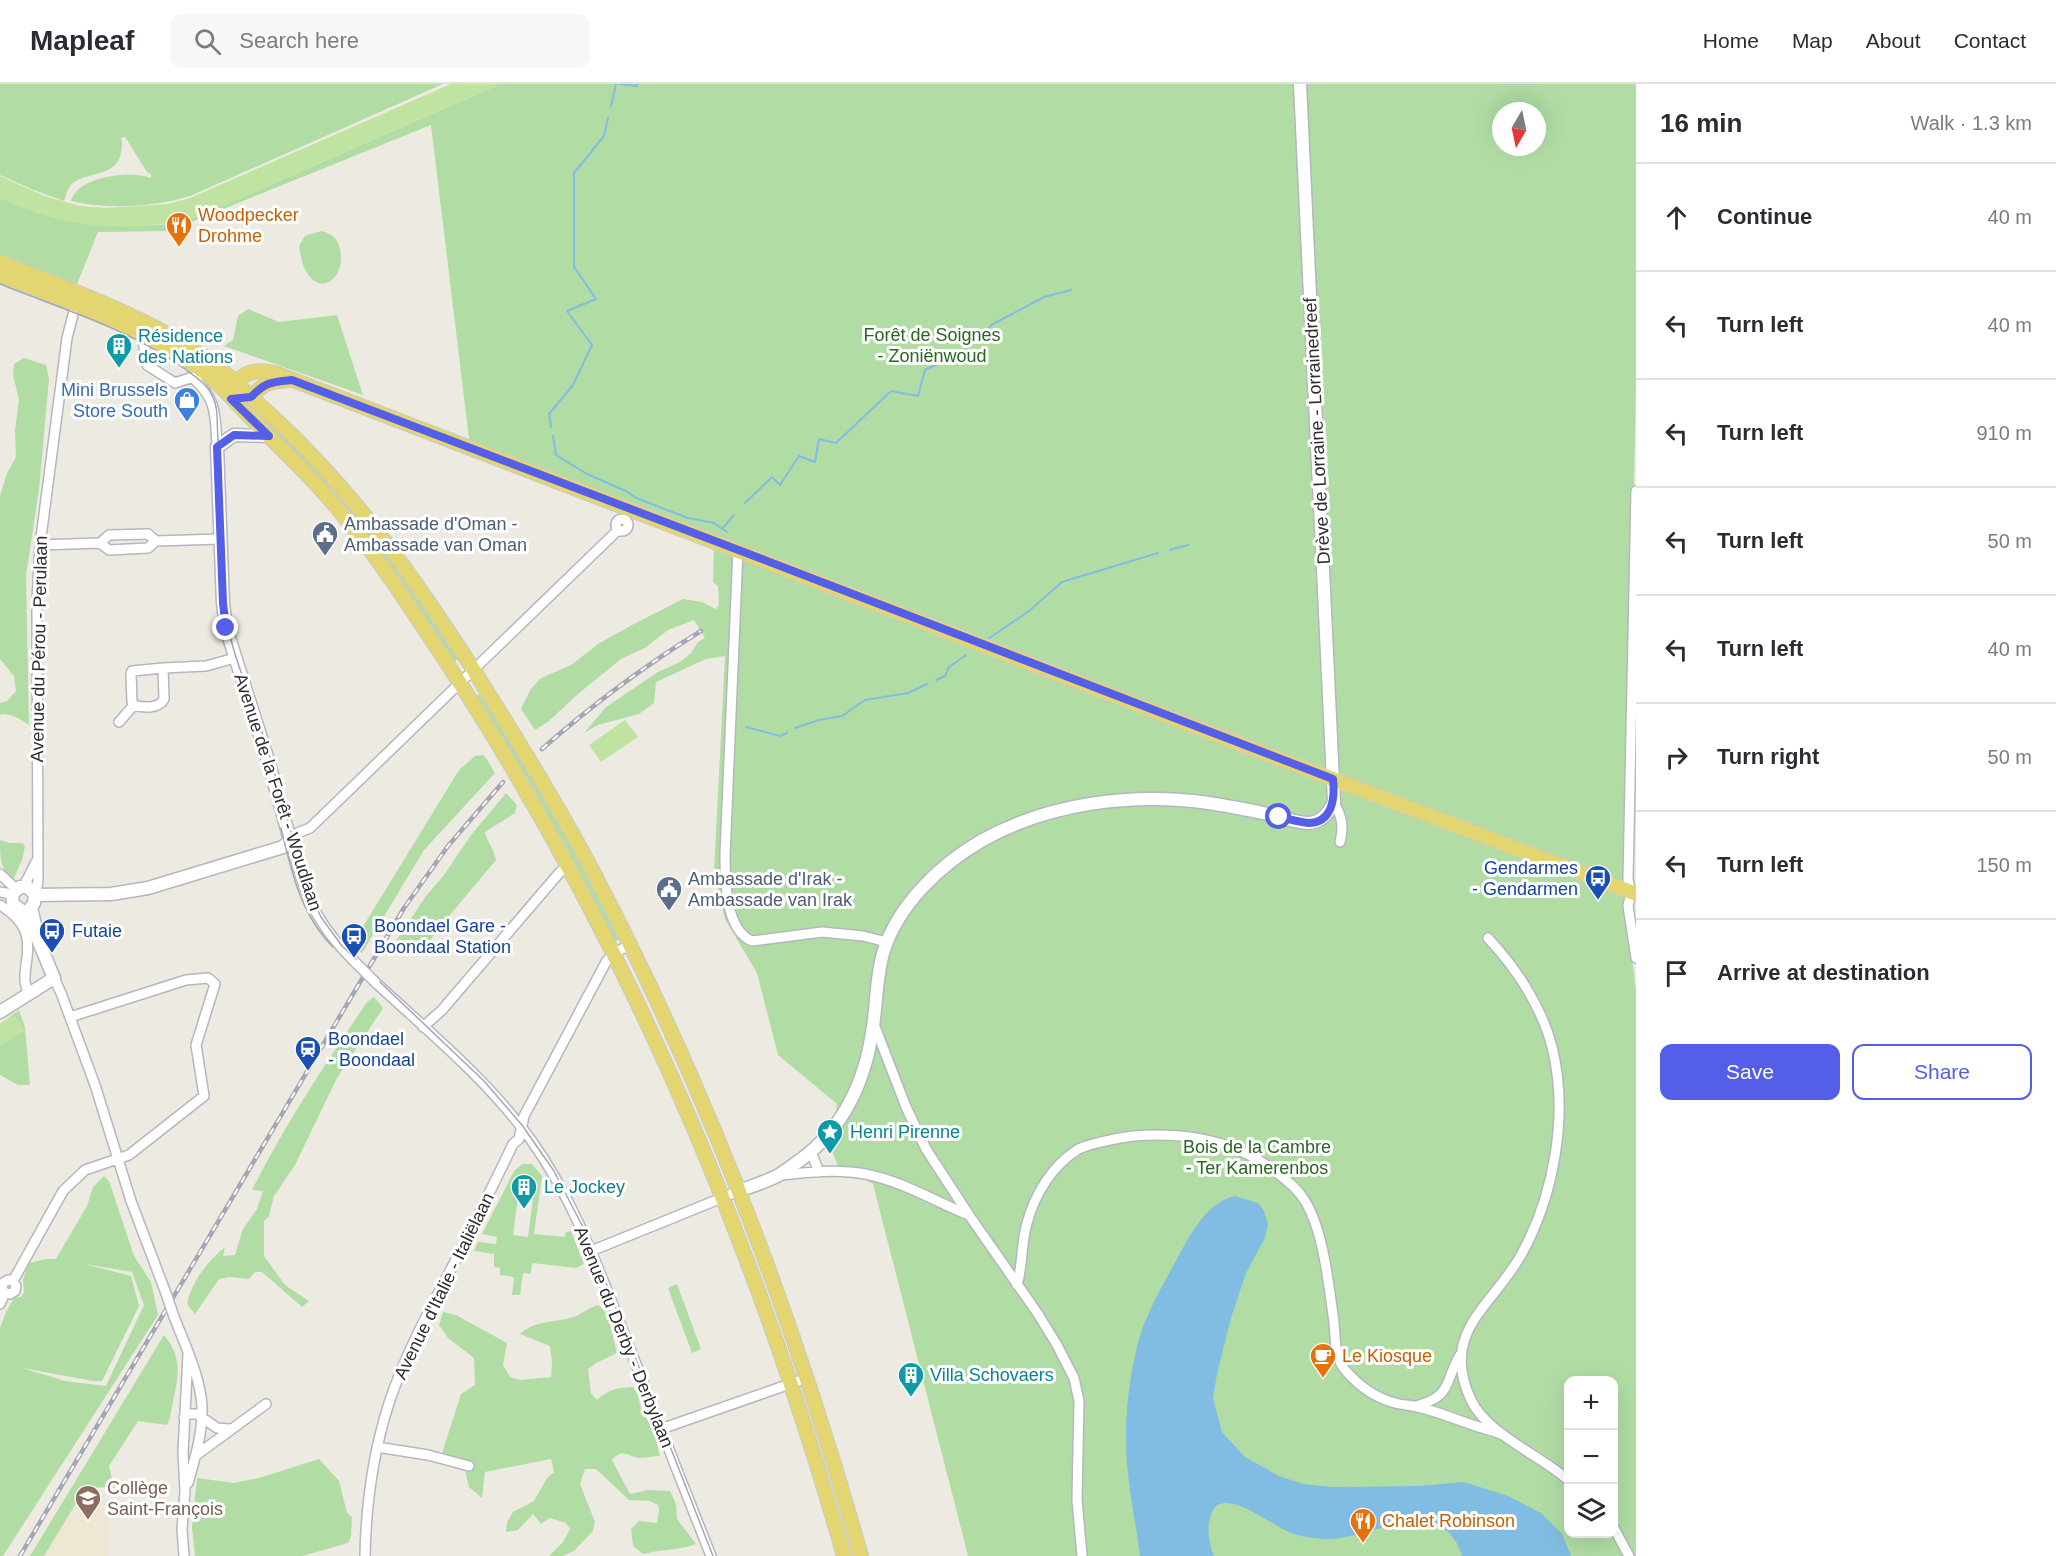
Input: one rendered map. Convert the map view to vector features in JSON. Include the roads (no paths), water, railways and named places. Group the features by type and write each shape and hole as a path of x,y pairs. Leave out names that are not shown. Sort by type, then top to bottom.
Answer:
{"main road":[{"path":"0,262 142,335 231,399 324,492 400,594 460,683 524,787 569,867 667,1069 722,1198 790,1383 844,1556"},
{"path":"0,275 165,332 212,362 299,440 362,509 433,607 556,805 589,864 683,1060 739,1191 807,1378 861,1556"},
{"path":"231,399 232,388 245,374 262,370 275,373 1333,779 1634,892"},
{"path":"231,399 251,397 262,386 271,382 292,380"}],"street":[{"name":"Drève de Lorraine - Lorrainedreef","path":"1300,84 1334,802"},
{"name":"Avenue du Pérou - Perulaan","path":"21,898 37,887 37,600 40,545 66,338 77,300"},
{"path":"142,335 147,365 175,382 199,375"},
{"name":"Avenue de la Forêt - Woudlaan","path":"199,375 214,406 223,610 235,658 314,913 329,935 357,964 483,1083 522,1127"},
{"path":"217,447 234,435 269,436"},
{"path":"1636,491 1628,880 1634,892 1628,906 1636,958"},
{"path":"0,905 21,898 111,894 148,888 283,847 295,834 310,828 617,531"},
{"path":"40,545 100,543 109,535 148,534 156,541 220,539"},
{"path":"100,543 109,550 148,549 156,541"},
{"path":"738,549 725,855 728,904 736,925 746,939 752,941 822,932 863,936 887,942"},
{"path":"134,705 132,702 132,671 206,666 235,658"},
{"path":"134,705 159,706 163,703 163,668"},
{"path":"119,722 134,705"},
{"path":"591,1251 778,1175 811,1152 829,1135 856,1093 869,1057 877,983 887,942 911,902 927,883 953,859 1010,827 1052,812 1087,805 1127,800 1175,800 1207,803 1307,823 1316,821 1329,811 1334,802"},
{"path":"1334,802 1342,816 1340,842"},
{"path":"423,1027 442,1010 560,872 569,867"},
{"path":"0,874 21,898 35,925 35,933 95,1085 131,1201 199,1388 201,1417 196,1456 186,1491 182,1529 184,1556"},
{"path":"21,898 28,937 24,981 29,993"},
{"path":"1617,904 1628,906"},
{"path":"1444,1415 1441,1404 1444,1392 1451,1370 1461,1354 1470,1326 1520,1257 1536,1223 1551,1173 1557,1126 1558,1084 1551,1045 1526,988 1488,938"},
{"path":"613,954 629,945"},
{"name":"Avenue d'Italie - Italiëlaan","path":"365,1556 368,1502 377,1447 388,1406 405,1360 513,1144 519,1138 525,1116 604,966 613,954"},
{"path":"0,1012 54,978"},
{"path":"0,1304 5,1284 63,1191 85,1170 134,1151 204,1096 196,1045 215,984 208,978 186,980 70,1017"},
{"path":"874,1024 906,1107 926,1149 1068,1364 1079,1401 1077,1500 1082,1556"},
{"name":"Avenue du Derby - Derbylaan","path":"522,1127 561,1186 591,1251 711,1556"},
{"path":"1017,1285 1021,1271 1026,1224 1036,1197 1055,1167 1079,1148 1129,1137 1159,1134 1189,1136 1218,1142 1264,1163 1291,1184 1305,1200 1319,1236 1338,1358 1344,1369 1374,1395 1397,1404 1416,1406 1503,1435"},
{"path":"811,1152 819,1172"},
{"path":"778,1175 819,1172 857,1173 911,1188 969,1215"},
{"path":"186,1491 183,1452 188,1354"},
{"path":"1461,1354 1462,1376 1472,1402 1492,1426 1564,1476"},
{"path":"661,1429 807,1378"},
{"path":"187,1389 191,1383 197,1384 199,1388"},
{"path":"1416,1406 1432,1401 1444,1392"},
{"path":"183,1452 187,1456 196,1456 266,1404"},
{"path":"184,1417 191,1413 197,1414 217,1428 230,1429"},
{"path":"377,1447 428,1455 469,1466"},
{"path":"1618,1535 1629,1556"}],"water":[{"path":"1235,1196 1258,1203 1264,1211 1268,1224 1265,1238 1246,1273 1231,1318 1213,1398 1222,1432 1245,1457 1279,1476 1303,1484 1333,1487 1419,1486 1464,1482 1508,1496 1541,1513 1562,1534 1571,1556 1462,1556 1453,1537 1439,1526 1423,1522 1405,1523 1347,1537 1329,1539 1309,1537 1289,1532 1235,1504 1224,1503 1216,1506 1209,1520 1209,1536 1214,1556 1140,1556 1126,1449 1129,1392 1137,1347 1153,1304 1190,1235 1202,1218 1217,1204"}],"waterway":[{"path":"611,106 616,84"},
{"path":"620,84 637,86 637,84"},
{"path":"551,427 549,414 573,385 592,345 567,311 596,299 574,267 574,173 604,136 608,118"},
{"path":"745,503 772,477 780,485 799,456 815,462 819,439 836,443 891,391 918,396 925,370 963,352 993,324 1044,297 1071,290"},
{"path":"553,436 556,455 587,474 628,492 636,498 688,518 714,523 727,532"},
{"path":"722,529 734,515"},
{"path":"1170,550 1188,545"},
{"path":"988,639 1029,611 1062,582 1158,553"},
{"path":"936,680 945,676 949,667 966,655"},
{"path":"795,728 819,720 842,716 865,700 908,693 927,684"},
{"path":"746,727 780,736 787,733"}],"tram line":[{"path":"0,284 142,342 195,376 211,393 217,413 224,603 230,637 263,735 310,894 321,917 342,946 484,1081 522,1125 554,1171 588,1237 713,1556"},
{"path":"281,828 293,876 305,907 322,935 333,947"}],"railway":[{"path":"542,749 619,687 701,631"},
{"path":"20,1556 404,908 448,846 503,782"}],"place":[{"name":"Woodpecker Drohme","path":"179,248"},
{"name":"Résidence des Nations","path":"119,369"},
{"name":"Mini Brussels Store South","path":"187,423"},
{"name":"Ambassade d'Oman - Ambassade van Oman","path":"325,557"},
{"name":"Gendarmes - Gendarmen","path":"1598,901"},
{"name":"Ambassade d'Irak - Ambassade van Irak","path":"669,912"},
{"name":"Futaie","path":"52,954"},
{"name":"Boondael Gare - Boondaal Station","path":"354,959"},
{"name":"Boondael - Boondaal","path":"308,1072"},
{"name":"Henri Pirenne","path":"830,1155"},
{"name":"Le Jockey","path":"524,1210"},
{"name":"Le Kiosque","path":"1323,1379"},
{"name":"Villa Schovaers","path":"911,1398"},
{"name":"Collège Saint-François","path":"88,1521"},
{"name":"Chalet Robinson","path":"1363,1544"}],"park label":[{"name":"Forêt de Soignes - Zoniënwoud","path":"932,345"},
{"name":"Bois de la Cambre - Ter Kamerenbos","path":"1257,1157"}]}
